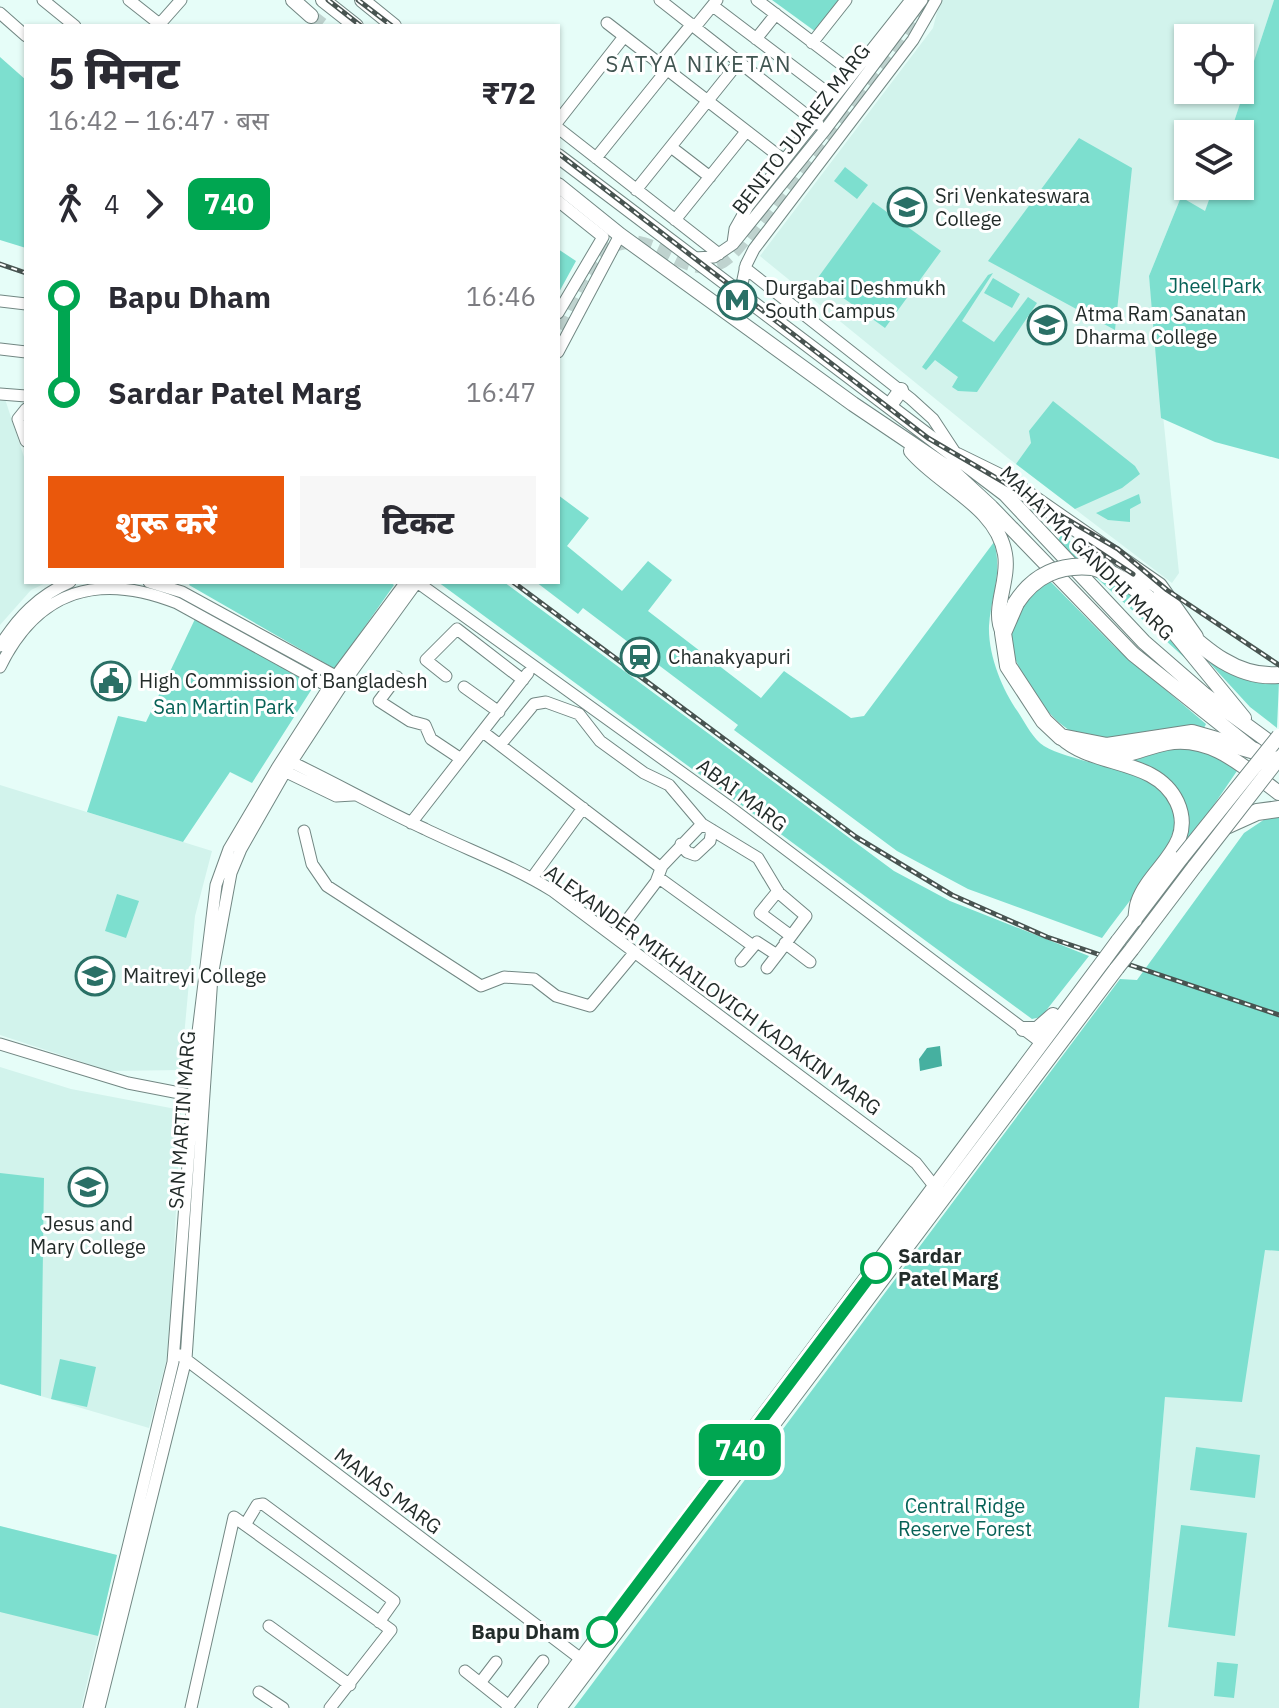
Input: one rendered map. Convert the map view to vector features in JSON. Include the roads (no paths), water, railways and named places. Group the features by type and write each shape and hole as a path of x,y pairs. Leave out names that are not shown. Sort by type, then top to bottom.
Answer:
{"highway":[{"path":"957,456 1008,481 1159,586 1195,637"},
{"path":"1255,751 1199,733 1172,734 1107,746 1061,737 1044,721 1014,678 1005,653 1003,633 1016,603 1029,586 1047,573 1069,567 1092,567 1125,580 1232,666 1252,674 1279,675"},
{"path":"1226,826 1257,812 1279,809"}],"main road":[{"path":"293,0 311,16"},
{"path":"323,0 353,24"},
{"path":"362,0 392,24"},
{"name":"MAHATMA GANDHI MARG","path":"560,158 1005,494 1144,642 1279,749"},
{"name":"MAHATMA GANDHI MARG","path":"560,187 620,235 951,470 991,507 1133,654 1279,769"},
{"path":"590,210 600,234"},
{"path":"890,405 901,390"},
{"path":"895,432 915,456 984,515 999,534 1006,563 998,612 1003,633"},
{"path":"1145,597 1250,728"},
{"path":"1135,920 1279,736"},
{"path":"1061,737 1072,748 1151,775 1169,790 1179,808 1181,824 1177,844 1138,900 1135,920 1125,945"},
{"path":"1088,754 1117,757 1166,743 1189,742 1217,748 1279,793"},
{"path":"1023,1029 1037,1029 1045,1025 1158,915 1279,758"},
{"path":"545,1708 1042,1043 1103,967"},
{"path":"559,1708 1103,967"}],"street":[{"path":"43,0 73,24"},
{"path":"129,0 159,24"},
{"path":"161,24 181,0"},
{"path":"660,0 825,130"},
{"path":"757,0 853,73"},
{"path":"812,43 846,0"},
{"path":"733,244 735,229 748,206 833,97 897,22 911,0"},
{"name":"BENITO JUAREZ MARG","path":"693,258 719,254 733,244 825,130 922,0"},
{"name":"BENITO JUAREZ MARG","path":"740,294 745,268 754,249 913,40 936,0"},
{"path":"596,158 694,26 715,3 756,39 833,97"},
{"path":"0,13 24,34"},
{"path":"756,39 776,14"},
{"path":"607,23 745,133 784,160"},
{"path":"560,118 623,38"},
{"path":"636,190 738,63"},
{"path":"560,130 719,254"},
{"path":"675,220 745,133"},
{"path":"671,147 710,177"},
{"path":"560,203 600,234 560,309"},
{"path":"748,206 757,215"},
{"path":"560,348 620,235"},
{"path":"745,268 901,390 933,419 957,456"},
{"path":"565,300 580,309"},
{"path":"0,301 24,304"},
{"path":"0,349 24,352"},
{"path":"0,394 21,396 22,411"},
{"path":"0,646 23,613 67,584"},
{"path":"155,584 337,684"},
{"name":"SAN MARTIN MARG","path":"89,1708 174,1351 216,885 229,849 401,584"},
{"name":"SAN MARTIN MARG","path":"337,684 415,584"},
{"name":"ABAI MARG","path":"420,584 731,808 1042,1043"},
{"path":"0,667 20,633 44,602 103,587 179,597"},
{"path":"411,823 526,677 457,629 426,660 446,676"},
{"path":"397,677 379,701 410,721 425,725 431,739 461,759"},
{"path":"464,687 499,712"},
{"path":"500,745 534,704 546,702 571,709 585,719 609,748 669,785 707,827 758,858 778,891 806,916 767,968"},
{"path":"483,732 583,808 753,946"},
{"name":"ALEXANDER MIKHAILOVICH KADAKIN MARG","path":"284,765 336,796 353,795 532,878 615,936 916,1163"},
{"path":"532,878 583,808"},
{"path":"681,844 687,852 695,855 710,841 707,827"},
{"path":"615,936 681,844 707,827"},
{"path":"304,831 312,864 327,886 481,986 504,977 534,979 556,996 590,1006 635,952"},
{"path":"778,891 760,913 810,962"},
{"path":"741,961 757,942 777,955"},
{"path":"0,1044 128,1083 198,1097"},
{"name":"SAN MARTIN MARG","path":"99,1708 186,1359 198,1097"},
{"path":"916,1163 945,1172"},
{"path":"916,1163 935,1187"},
{"name":"MANAS MARG","path":"174,1351 581,1659"},
{"path":"245,1525 257,1505 263,1504 394,1601 379,1622"},
{"path":"191,1708 234,1517 389,1628 391,1634 330,1708"},
{"path":"269,1626 350,1685"},
{"path":"465,1671 508,1707 543,1661"},
{"path":"480,1683 496,1662"},
{"path":"259,1692 283,1708"}],"tunnel":[{"path":"854,100 899,43 926,0"},
{"path":"311,16 321,24"},
{"path":"749,238 862,94"},
{"path":"560,324 582,277 593,262 610,248 626,242 641,244 687,263 702,266 717,264 727,258 752,229"}],"railway":[{"path":"328,0 358,24"},
{"path":"358,0 389,24"},
{"path":"560,155 928,438 1118,549 1167,590 1279,665"},
{"path":"0,264 24,272"},
{"path":"1086,543 1133,574"},
{"path":"516,584 856,837 952,895 1047,937 1279,1015"}],"place":[{"name":"Sri Venkateswara College","path":"907,207"},
{"name":"Durgabai Deshmukh South Campus","path":"737,300"},
{"name":"Atma Ram Sanatan Dharma College","path":"1047,325"},
{"name":"Chanakyapuri","path":"640,657"},
{"name":"High Commission of Bangladesh","path":"111,681"},
{"name":"Maitreyi College","path":"95,976"},
{"name":"Jesus and Mary College","path":"88,1187"},
{"name":"Sardar Patel Marg","path":"876,1268"},
{"name":"Bapu Dham","path":"602,1632"}],"district":[{"name":"SATYA NIKETAN","path":"699,64"}],"park label":[{"name":"Jheel Park","path":"1215,286"},
{"name":"San Martin Park","path":"224,707"},
{"name":"Central Ridge Reserve Forest","path":"965,1518"}]}
